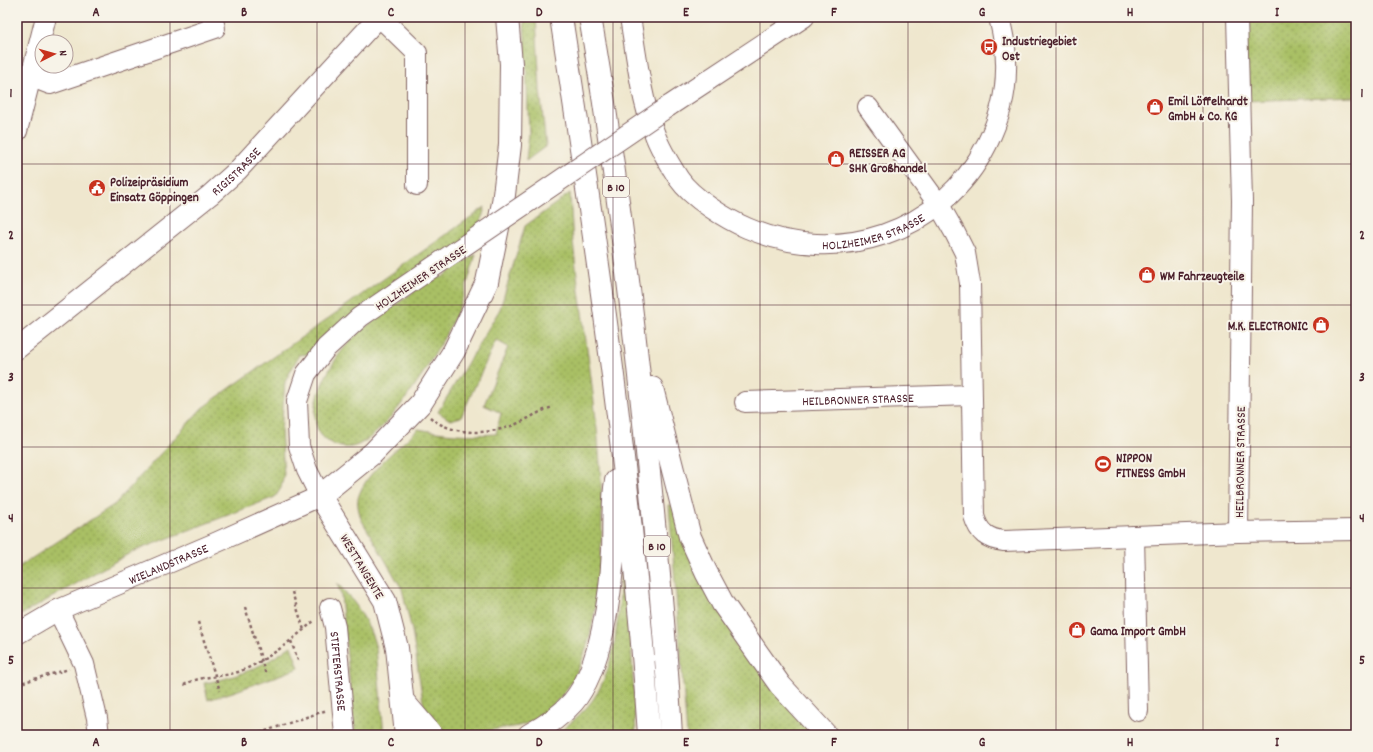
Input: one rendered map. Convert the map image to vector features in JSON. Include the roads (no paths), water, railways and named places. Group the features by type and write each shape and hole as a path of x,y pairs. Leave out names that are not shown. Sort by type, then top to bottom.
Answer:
{"main road":[{"path":"320,496 373,453 418,406 454,351 487,282 503,203 510,145 511,64 507,17"},
{"name":"B 10","path":"561,17 587,186 622,442 637,574 648,735"},
{"name":"B 10","path":"590,17 617,192 637,358 660,569 671,735"},
{"name":"B 10","path":"637,358 654,394 662,435 690,537 706,572 723,604 780,685 826,735"},
{"path":"529,735 551,723 574,701 593,666 606,609 613,554 614,489 622,442"},
{"name":"WESTTANGENTE","path":"320,496 385,601 397,648 406,735"},
{"path":"403,701 432,735"}],"street":[{"path":"17,131 32,77 46,17"},
{"path":"32,77 50,84 215,28 212,17"},
{"path":"379,17 417,53 417,185"},
{"name":"RIGISTRASSE","path":"17,349 238,170 379,17"},
{"name":"HOLZHEIMER STRASSE","path":"630,17 640,79 654,132 680,180 703,202 732,221 766,236 784,240 824,244 846,243 873,238 899,229 920,219 939,205 964,181 981,156 993,133 1000,112 1006,70 1004,39 999,17"},
{"name":"HOLZHEIMER STRASSE","path":"320,496 307,470 299,446 297,401 306,374 326,348 360,317 669,106 804,17"},
{"name":"HEILBRONNER STRASSE","path":"868,107 939,205 965,253 969,276 974,516 978,528 986,537 1004,541 1238,532 1242,201 1237,17"},
{"name":"HEILBRONNER STRASSE","path":"745,402 971,395"},
{"name":"WIELANDSTRASSE","path":"17,634 58,610 213,544 320,496"},
{"path":"1238,532 1356,530"},
{"path":"1134,536 1138,711"},
{"name":"STIFTERSTRASSE","path":"330,608 335,627 345,735"},
{"path":"58,610 84,664 97,718 99,735"}],"place":[{"name":"Industriegebiet Ost","path":"989,47"},
{"name":"Emil Löffelhardt GmbH & Co. KG","path":"1155,107"},
{"name":"REISSER AG SHK Großhandel","path":"836,159"},
{"name":"Polizeipräsidium Einsatz Göppingen","path":"97,188"},
{"name":"WM Fahrzeugteile","path":"1147,275"},
{"name":"M.K. ELECTRONIC","path":"1321,325"},
{"name":"NIPPON FITNESS GmbH","path":"1103,464"},
{"name":"Gama Import GmbH","path":"1077,630"}]}
